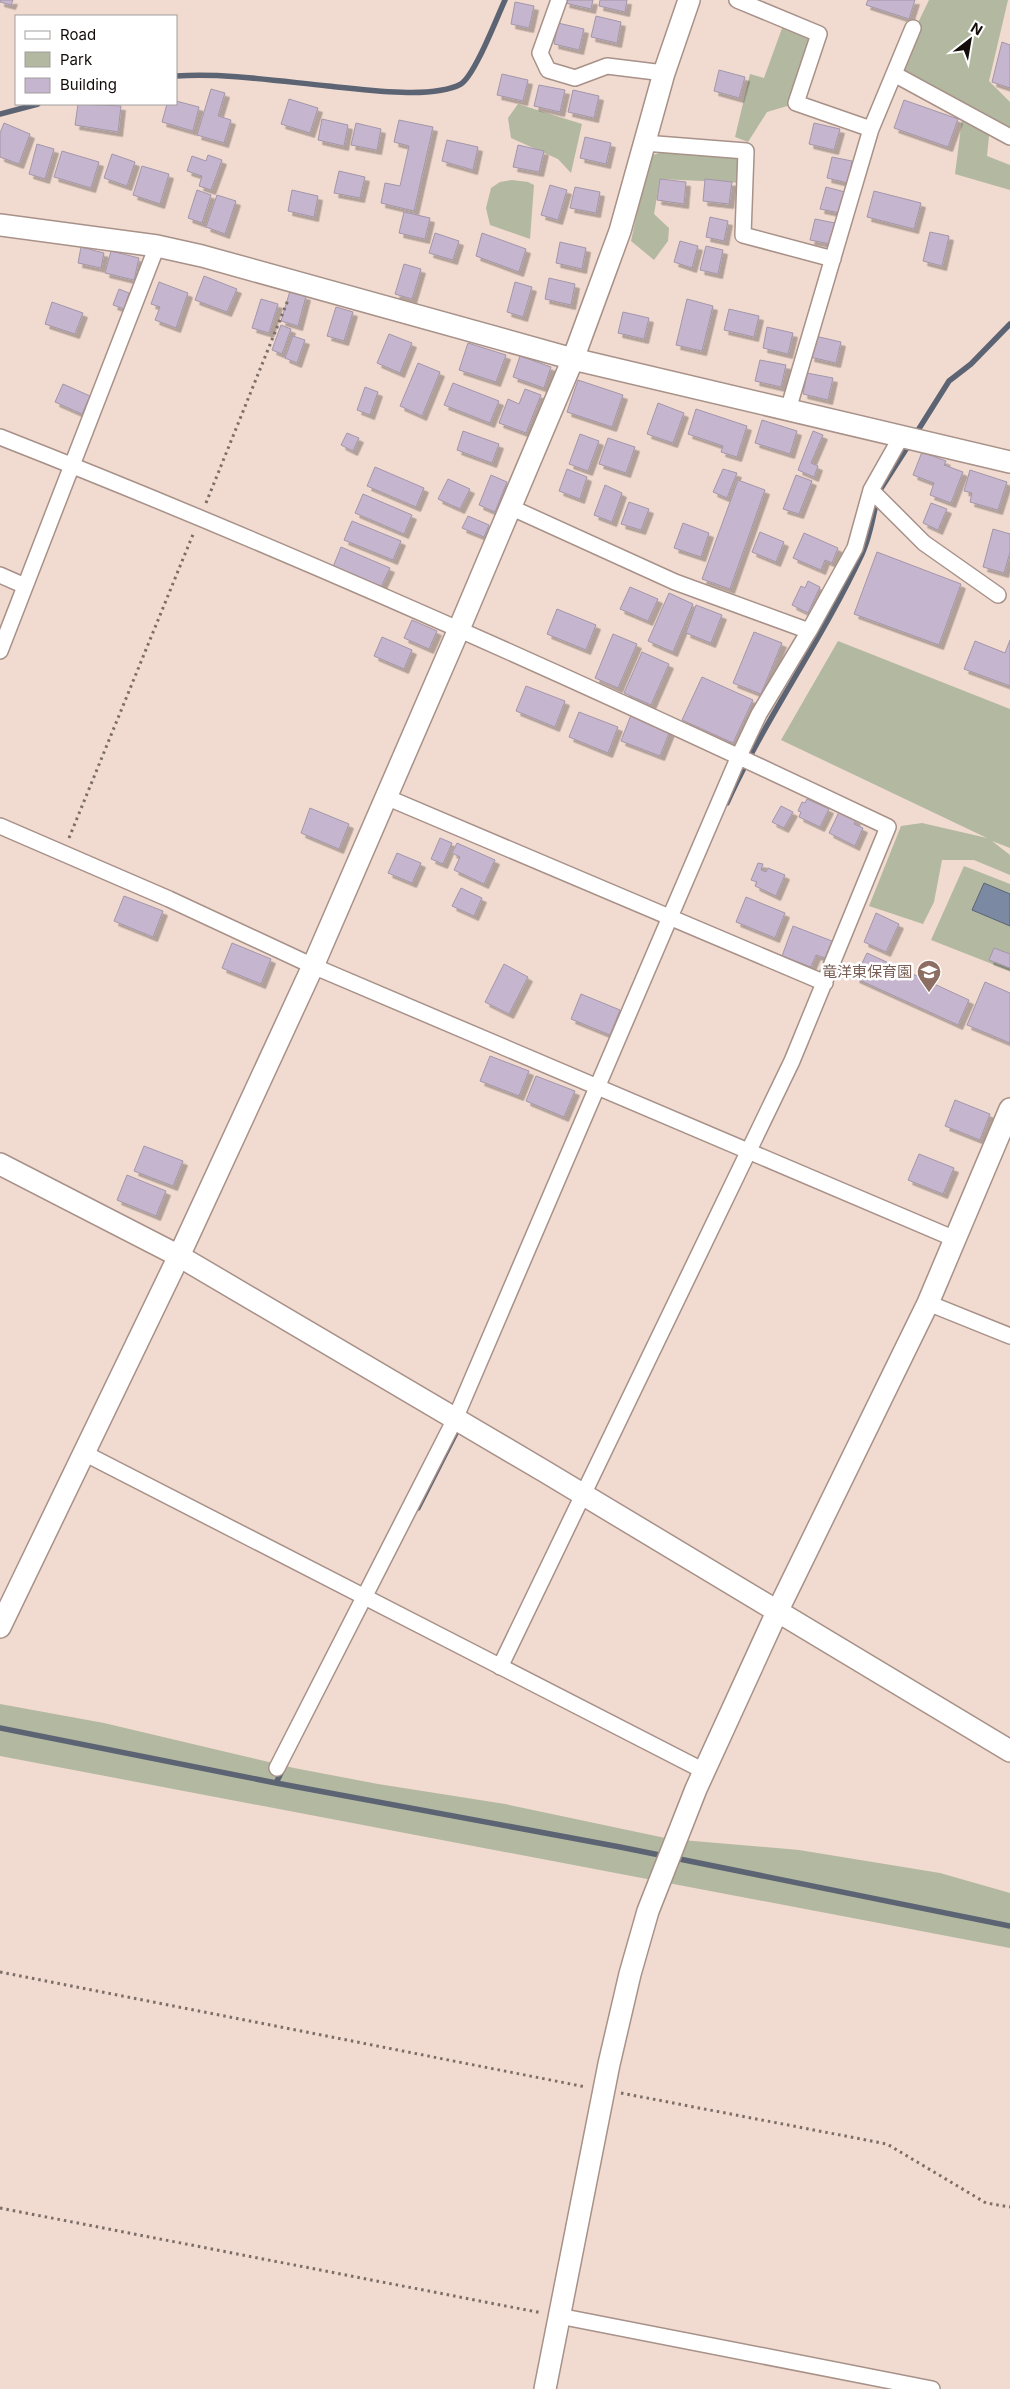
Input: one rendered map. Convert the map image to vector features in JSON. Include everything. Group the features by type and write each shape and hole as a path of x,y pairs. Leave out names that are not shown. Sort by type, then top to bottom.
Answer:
{"street":[{"path":"559,0 540,52 548,70 575,78 607,66 664,74"},
{"path":"0,1627 179,1256 313,966 459,629 573,359 620,230 664,74 689,0"},
{"path":"738,0 820,34 796,103 871,129"},
{"path":"788,410 871,129 913,28"},
{"path":"894,74 1010,137"},
{"path":"644,143 746,151 743,235 833,259"},
{"path":"0,225 157,246 573,359 1010,462"},
{"path":"0,651 157,246"},
{"path":"0,437 200,518 459,629 739,756 888,827 792,1061 500,1667"},
{"path":"277,1768 455,1418 739,756 759,714 809,632 855,548 871,490 901,437"},
{"path":"871,490 924,543 998,595"},
{"path":"510,507 675,582 809,632"},
{"path":"0,575 25,586"},
{"path":"386,797 825,983"},
{"path":"0,826 313,966 955,1239"},
{"path":"545,2389 604,2090 630,1974 648,1911 704,1772 777,1612 928,1303 1010,1109"},
{"path":"0,1164 179,1256 455,1418 1010,1751"},
{"path":"928,1303 1010,1336"},
{"path":"84,1453 704,1772"},
{"path":"559,2316 932,2389"}],"path":[{"path":"63,853 295,282"},
{"path":"0,1972 886,2144 986,2203 1010,2208"},
{"path":"0,2208 559,2316"}],"green space":[{"path":"929,0 1008,0 989,81 1010,102 1010,137 896,68"},
{"path":"785,20 819,34 794,104 767,112 748,142 735,137 750,74 764,78"},
{"path":"518,104 582,124 571,173 558,159 511,138 508,118"},
{"path":"963,112 990,126 987,156 1010,165 1010,190 955,174"},
{"path":"681,146 746,151 745,183 660,179 654,214 669,228 668,241 654,260 631,241 647,167 653,155"},
{"path":"512,180 528,182 534,185 530,239 490,225 486,208 491,188 500,182"},
{"path":"838,641 1010,709 1010,848 992,841 1010,855 1010,875 974,860 942,860 934,902 923,924 869,906 901,826 922,823 987,838 781,740"},
{"path":"964,866 1010,884 1010,971 931,940"},
{"path":"0,1704 104,1723 294,1768 378,1784 505,1804 670,1839 799,1850 940,1873 1010,1893 1010,1948 0,1756"}],"water":[{"path":"984,883 1010,894 1010,926 972,910"}],"building":[{"path":"0,0 13,0 11,5 0,2"},
{"path":"566,0 593,0 591,9 565,3"},
{"path":"600,0 627,0 625,12 599,6"},
{"path":"868,0 915,0 909,19 866,5"},
{"path":"515,2 534,6 529,28 511,24"},
{"path":"596,16 621,22 617,43 591,37"},
{"path":"558,23 584,29 579,50 554,44"},
{"path":"1002,42 1010,45 1010,88 992,82"},
{"path":"719,70 745,77 739,98 714,91"},
{"path":"502,74 528,80 523,101 497,95"},
{"path":"539,85 565,90 560,112 534,106"},
{"path":"211,89 225,93 218,116 231,120 224,143 197,135"},
{"path":"573,90 599,96 594,118 568,112"},
{"path":"289,99 318,108 310,133 281,124"},
{"path":"904,100 958,119 948,147 894,128"},
{"path":"178,102 199,107 193,131 162,122 167,105 178,105"},
{"path":"78,105 121,106 118,132 75,125"},
{"path":"322,119 348,125 344,146 318,140"},
{"path":"399,120 433,127 414,211 381,203 385,183 400,186 409,146 394,142"},
{"path":"4,123 30,134 19,164 0,157 0,133"},
{"path":"356,123 381,129 377,150 351,145"},
{"path":"814,123 840,129 834,150 809,144"},
{"path":"585,137 611,143 606,164 580,158"},
{"path":"447,140 478,147 473,170 442,161"},
{"path":"37,144 54,149 45,179 29,174"},
{"path":"518,145 544,151 539,172 513,167"},
{"path":"62,151 99,162 91,188 54,177"},
{"path":"112,154 135,162 127,186 104,178"},
{"path":"208,155 222,160 211,190 199,186 202,176 187,171 192,156 206,161"},
{"path":"832,157 852,161 848,183 827,178"},
{"path":"142,166 169,174 160,204 133,195"},
{"path":"339,171 365,177 360,198 334,193"},
{"path":"660,179 686,182 684,204 657,200"},
{"path":"705,179 732,182 729,204 703,201"},
{"path":"550,185 567,190 558,220 541,215"},
{"path":"575,187 600,192 596,213 570,208"},
{"path":"826,187 845,192 840,213 820,209"},
{"path":"197,190 211,195 202,223 188,218"},
{"path":"292,190 318,196 314,217 288,211"},
{"path":"874,191 921,203 914,229 867,217"},
{"path":"217,195 236,201 225,234 206,227"},
{"path":"404,212 430,218 425,239 399,233"},
{"path":"710,217 728,221 724,241 706,237"},
{"path":"815,219 835,223 831,244 810,240"},
{"path":"930,232 949,236 942,266 923,261"},
{"path":"435,233 459,241 453,260 429,253"},
{"path":"482,233 526,249 519,272 476,256"},
{"path":"680,241 698,246 692,268 674,262"},
{"path":"560,242 586,248 582,269 556,263"},
{"path":"706,246 723,250 718,274 700,270"},
{"path":"81,247 104,253 101,268 78,263"},
{"path":"111,251 139,258 134,280 105,273"},
{"path":"404,264 421,269 412,299 395,294"},
{"path":"204,276 237,289 227,312 195,300"},
{"path":"549,278 575,284 571,305 545,299"},
{"path":"159,282 188,293 176,328 155,320 160,307 151,304"},
{"path":"515,282 532,287 523,317 507,312"},
{"path":"119,289 129,293 124,309 113,305"},
{"path":"290,291 306,296 298,326 281,321"},
{"path":"261,299 278,304 269,333 252,328"},
{"path":"687,299 713,306 702,351 676,345"},
{"path":"52,302 83,313 75,334 45,324"},
{"path":"336,307 353,312 344,341 327,336"},
{"path":"729,309 759,316 754,337 724,330"},
{"path":"623,312 649,318 644,339 618,333"},
{"path":"281,325 291,329 282,354 272,350"},
{"path":"767,327 793,333 788,354 763,348"},
{"path":"389,334 412,343 400,373 377,363"},
{"path":"293,336 305,340 297,363 285,358"},
{"path":"815,336 841,342 836,363 810,357"},
{"path":"468,343 506,355 496,382 459,370"},
{"path":"520,356 551,367 544,388 513,377"},
{"path":"760,360 786,365 781,387 755,381"},
{"path":"418,363 440,372 422,416 400,406"},
{"path":"807,373 833,378 828,400 803,394"},
{"path":"578,380 623,395 612,427 567,412"},
{"path":"453,383 499,401 490,423 444,405"},
{"path":"63,384 90,396 82,414 55,402"},
{"path":"365,387 378,392 370,415 357,410"},
{"path":"525,389 541,395 526,433 499,423 508,399 519,404"},
{"path":"658,403 684,413 673,443 647,434"},
{"path":"696,409 747,426 737,457 721,452 723,446 688,434"},
{"path":"762,420 797,431 790,454 755,443"},
{"path":"463,431 499,444 492,463 457,450"},
{"path":"813,431 823,435 811,463 818,466 814,477 798,470"},
{"path":"347,433 359,438 353,451 341,445"},
{"path":"580,434 599,441 588,471 569,464"},
{"path":"608,438 635,447 626,473 599,464"},
{"path":"922,452 946,461 944,465 963,472 951,503 930,495 934,483 913,475"},
{"path":"375,467 424,488 416,507 367,486"},
{"path":"567,469 587,477 580,499 559,491"},
{"path":"723,469 737,473 727,498 713,492"},
{"path":"970,470 1007,482 998,510 970,502 972,493 964,491"},
{"path":"491,475 507,482 495,512 479,505"},
{"path":"796,475 812,481 799,514 783,509"},
{"path":"448,479 470,489 460,509 438,499"},
{"path":"738,480 765,490 730,589 702,579"},
{"path":"605,485 622,493 612,522 594,515"},
{"path":"363,494 412,515 404,534 355,513"},
{"path":"629,502 649,509 641,530 621,524"},
{"path":"931,503 947,509 938,530 923,523"},
{"path":"468,516 489,525 484,537 462,528"},
{"path":"352,521 401,541 393,560 344,540"},
{"path":"683,523 709,533 701,557 674,548"},
{"path":"993,529 1010,534 1010,552 1004,573 983,567"},
{"path":"760,532 784,542 776,562 752,552"},
{"path":"804,533 838,548 832,563 825,560 821,570 793,558"},
{"path":"341,547 390,568 381,587 333,567"},
{"path":"877,552 961,584 939,645 854,614"},
{"path":"808,581 820,587 808,613 792,605 801,586 805,588"},
{"path":"630,587 658,599 648,621 620,609"},
{"path":"669,593 693,604 673,652 648,641"},
{"path":"696,605 722,615 711,643 686,633"},
{"path":"557,609 596,625 586,650 547,634"},
{"path":"412,620 437,631 429,649 404,638"},
{"path":"754,632 782,643 761,694 733,683"},
{"path":"613,634 637,644 618,688 595,678"},
{"path":"382,637 412,650 404,669 374,656"},
{"path":"1010,640 1010,686 964,669 975,641 1005,653"},
{"path":"642,652 669,664 651,705 624,693"},
{"path":"702,677 753,700 733,743 682,720"},
{"path":"526,686 565,701 555,727 516,711"},
{"path":"579,712 618,727 608,753 569,737"},
{"path":"631,715 670,731 660,756 621,741"},
{"path":"807,799 829,809 820,827 799,817 801,812 798,811 802,802 805,803"},
{"path":"781,806 793,812 784,828 772,822"},
{"path":"310,808 349,824 339,849 301,833"},
{"path":"839,812 856,820 854,824 863,828 855,846 829,833"},
{"path":"440,838 452,843 443,864 431,859"},
{"path":"457,843 495,860 484,884 454,870 460,857 452,853"},
{"path":"397,853 421,863 412,883 388,873"},
{"path":"758,863 763,864 761,870 766,872 768,868 785,875 776,896 755,886 757,882 751,880"},
{"path":"461,888 482,898 474,916 452,906"},
{"path":"124,896 163,911 153,937 114,921"},
{"path":"746,897 785,913 775,938 736,922"},
{"path":"876,913 899,924 886,952 864,942"},
{"path":"793,926 832,941 825,958 816,955 811,967 782,956"},
{"path":"232,943 271,959 261,984 222,968"},
{"path":"994,948 1010,954 1010,968 989,960"},
{"path":"867,953 969,1000 958,1025 855,978"},
{"path":"504,964 528,977 509,1014 485,1002"},
{"path":"985,982 1010,993 1010,1043 967,1025"},
{"path":"581,994 620,1010 610,1035 571,1019"},
{"path":"490,1056 529,1071 519,1096 480,1081"},
{"path":"536,1076 575,1091 564,1117 526,1101"},
{"path":"955,1100 990,1114 980,1140 945,1126"},
{"path":"144,1146 183,1161 173,1186 134,1171"},
{"path":"919,1154 954,1168 943,1194 908,1180"},
{"path":"127,1175 166,1191 156,1216 117,1200"}],"waterway":[{"path":"178,76 233,77 396,92 448,89 461,84 467,79 505,0"},
{"path":"0,114 34,105"},
{"path":"915,435 949,381 971,364 1010,324"},
{"path":"880,490 910,443"},
{"path":"727,803 742,771 830,617 862,554 871,527 877,499"},
{"path":"418,1508 458,1429"},
{"path":"0,1728 276,1783 620,1847 1010,1926"},
{"path":"276,1783 283,1769"}],"place":[{"name":"竜洋東保育園","path":"929,993"}]}
